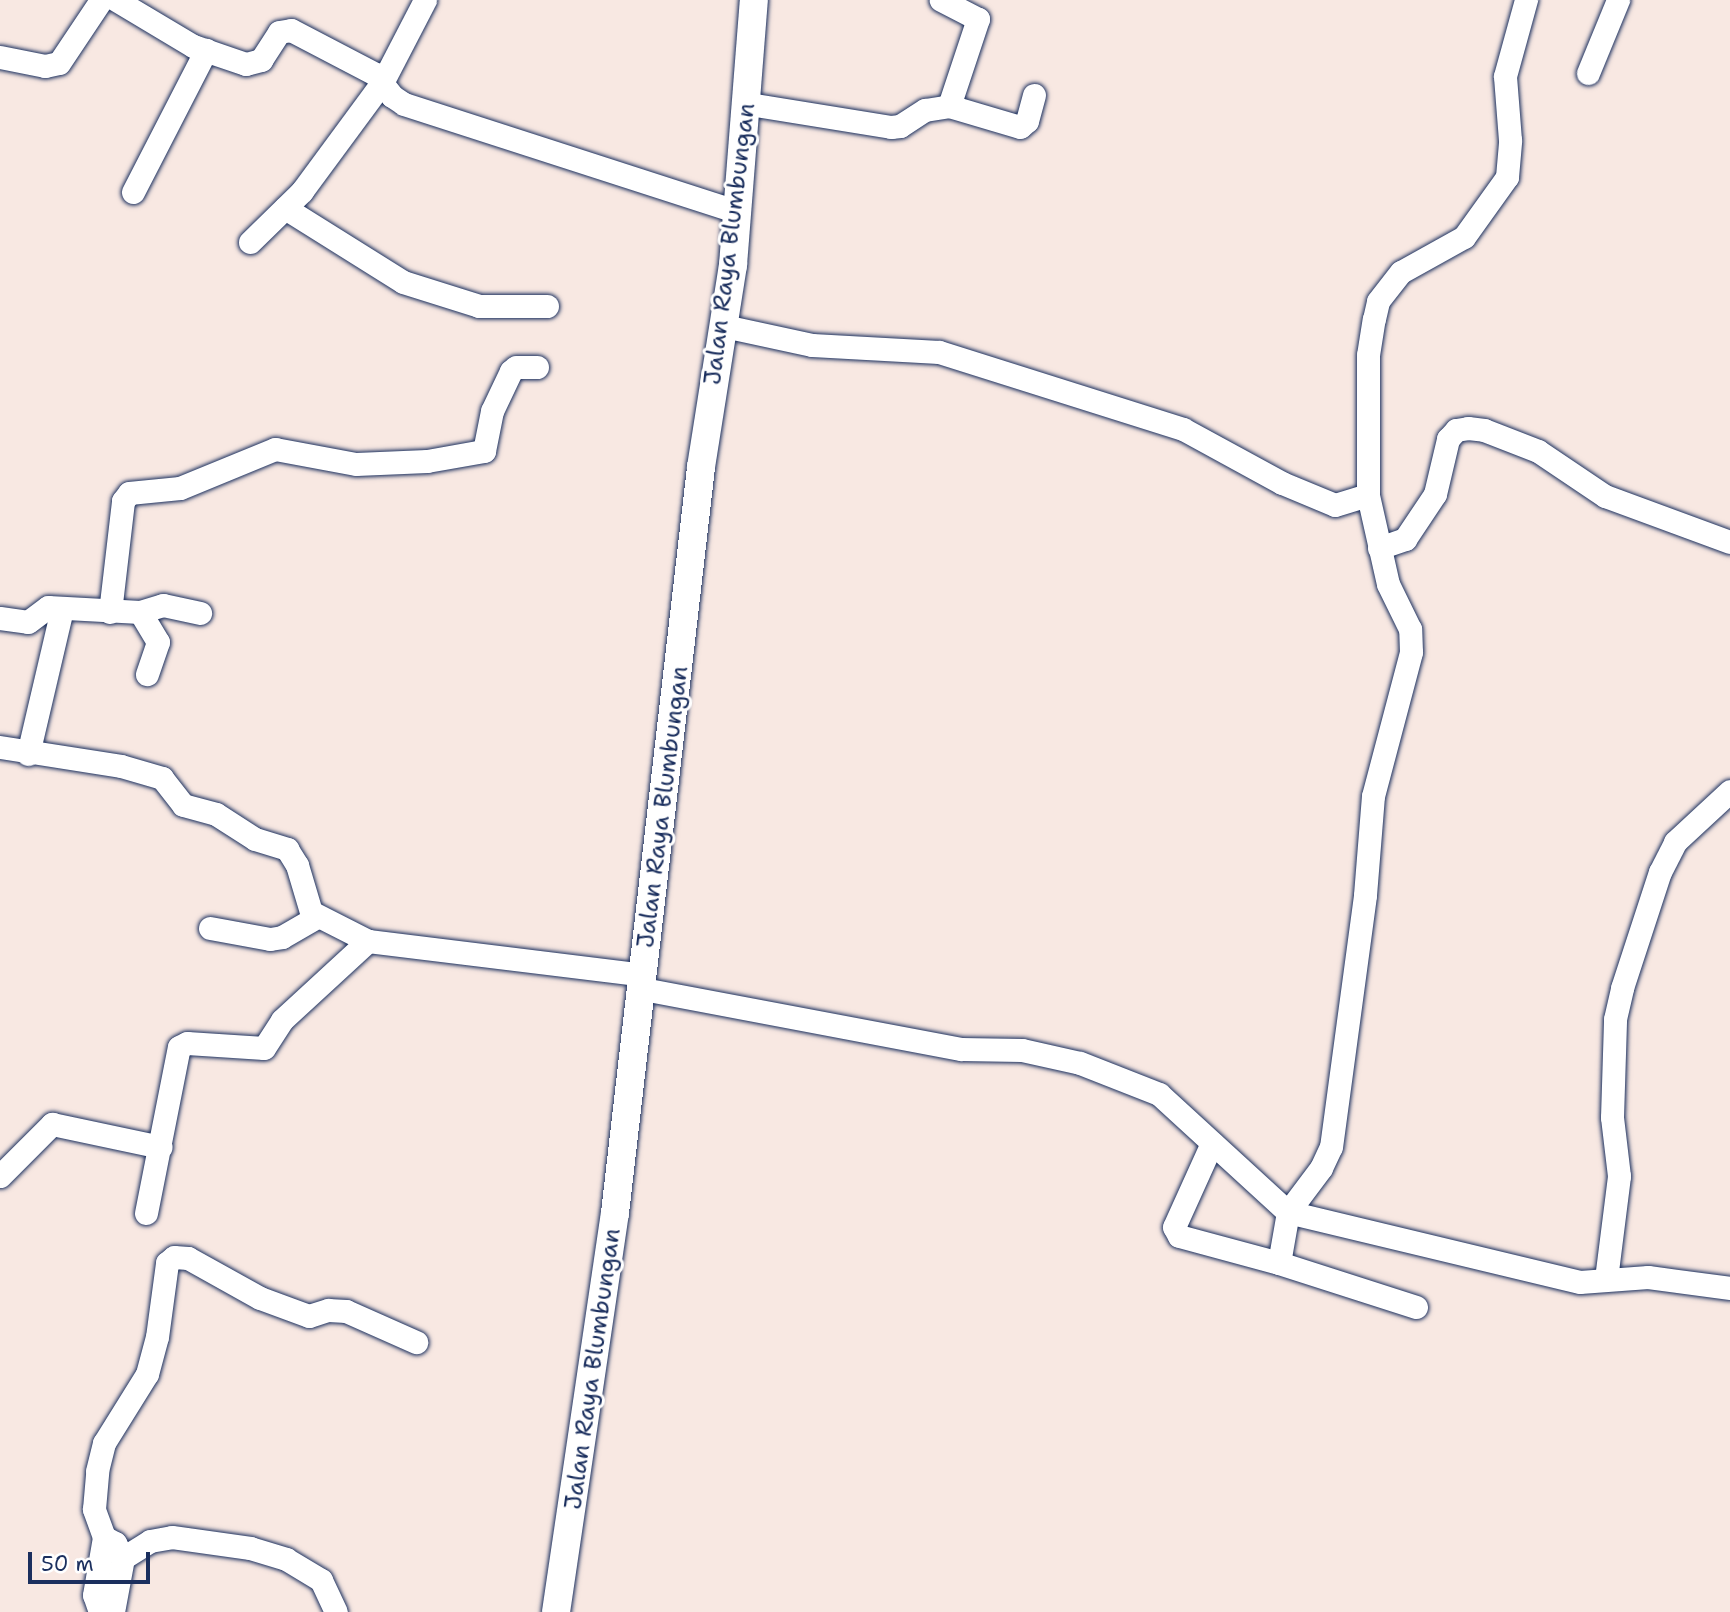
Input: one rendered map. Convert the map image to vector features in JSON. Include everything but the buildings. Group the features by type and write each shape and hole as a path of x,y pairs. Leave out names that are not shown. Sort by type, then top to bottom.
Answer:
{"main road":[{"name":"Jalan Raya Blumbungan","path":"556,1612 594,1366 643,982 701,467 723,326 749,104 754,0"}],"street":[{"path":"0,57 45,66 59,63 101,0"},
{"path":"116,0 206,50 246,64 255,62 279,32 291,30 383,81 392,96 404,104 736,211"},
{"path":"250,242 285,208 383,81 425,0"},
{"path":"940,0 978,19 948,106"},
{"path":"1279,1263 1288,1212 1321,1168 1331,1147 1365,895 1373,796 1411,652 1410,629 1388,584 1368,495 1367,355 1378,301 1401,272 1464,237 1507,177 1510,140 1505,76 1526,0"},
{"path":"1588,73 1618,0"},
{"path":"133,192 206,50"},
{"path":"749,104 891,127 900,126 925,110 948,106 1020,127 1027,121 1034,95"},
{"path":"285,208 403,282 479,306 547,306"},
{"path":"723,326 812,345 939,352 1183,429 1282,483 1335,505 1368,495"},
{"path":"110,612 123,501 129,493 180,488 275,449 356,464 427,461 484,451 492,411 511,371 516,367 537,367"},
{"path":"1379,548 1405,538 1435,494 1448,439 1456,430 1468,428 1484,430 1538,451 1605,496 1730,542"},
{"path":"0,618 34,622 42,608 140,612 163,605 200,613"},
{"path":"28,754 62,609"},
{"path":"140,612 158,642 147,674"},
{"path":"0,747 28,754 121,766 162,778 183,805 206,810 255,839 287,849 316,917 368,941 643,982 961,1049 1022,1049 1080,1063 1159,1094 1288,1212 1562,1278 1648,1277 1730,1288"},
{"path":"1606,1279 1619,1176 1612,1117 1615,1019 1622,989 1660,872 1675,842 1730,792"},
{"path":"210,928 270,939 282,937 316,917"},
{"path":"146,1213 161,1147 163,1111 178,1047 187,1043 264,1048 282,1020 368,941"},
{"path":"0,1176 51,1124 161,1147"},
{"path":"1212,1143 1174,1227 1179,1236 1279,1263 1416,1307"},
{"path":"100,1612 94,1595 104,1537 94,1490 104,1443 147,1374 157,1337 164,1272 174,1257 188,1258 260,1298 309,1316 335,1308 416,1342"},
{"path":"104,1537 115,1543 122,1558 113,1612"},
{"path":"122,1558 150,1541 172,1537 250,1548 307,1568 321,1580 336,1612"}]}
